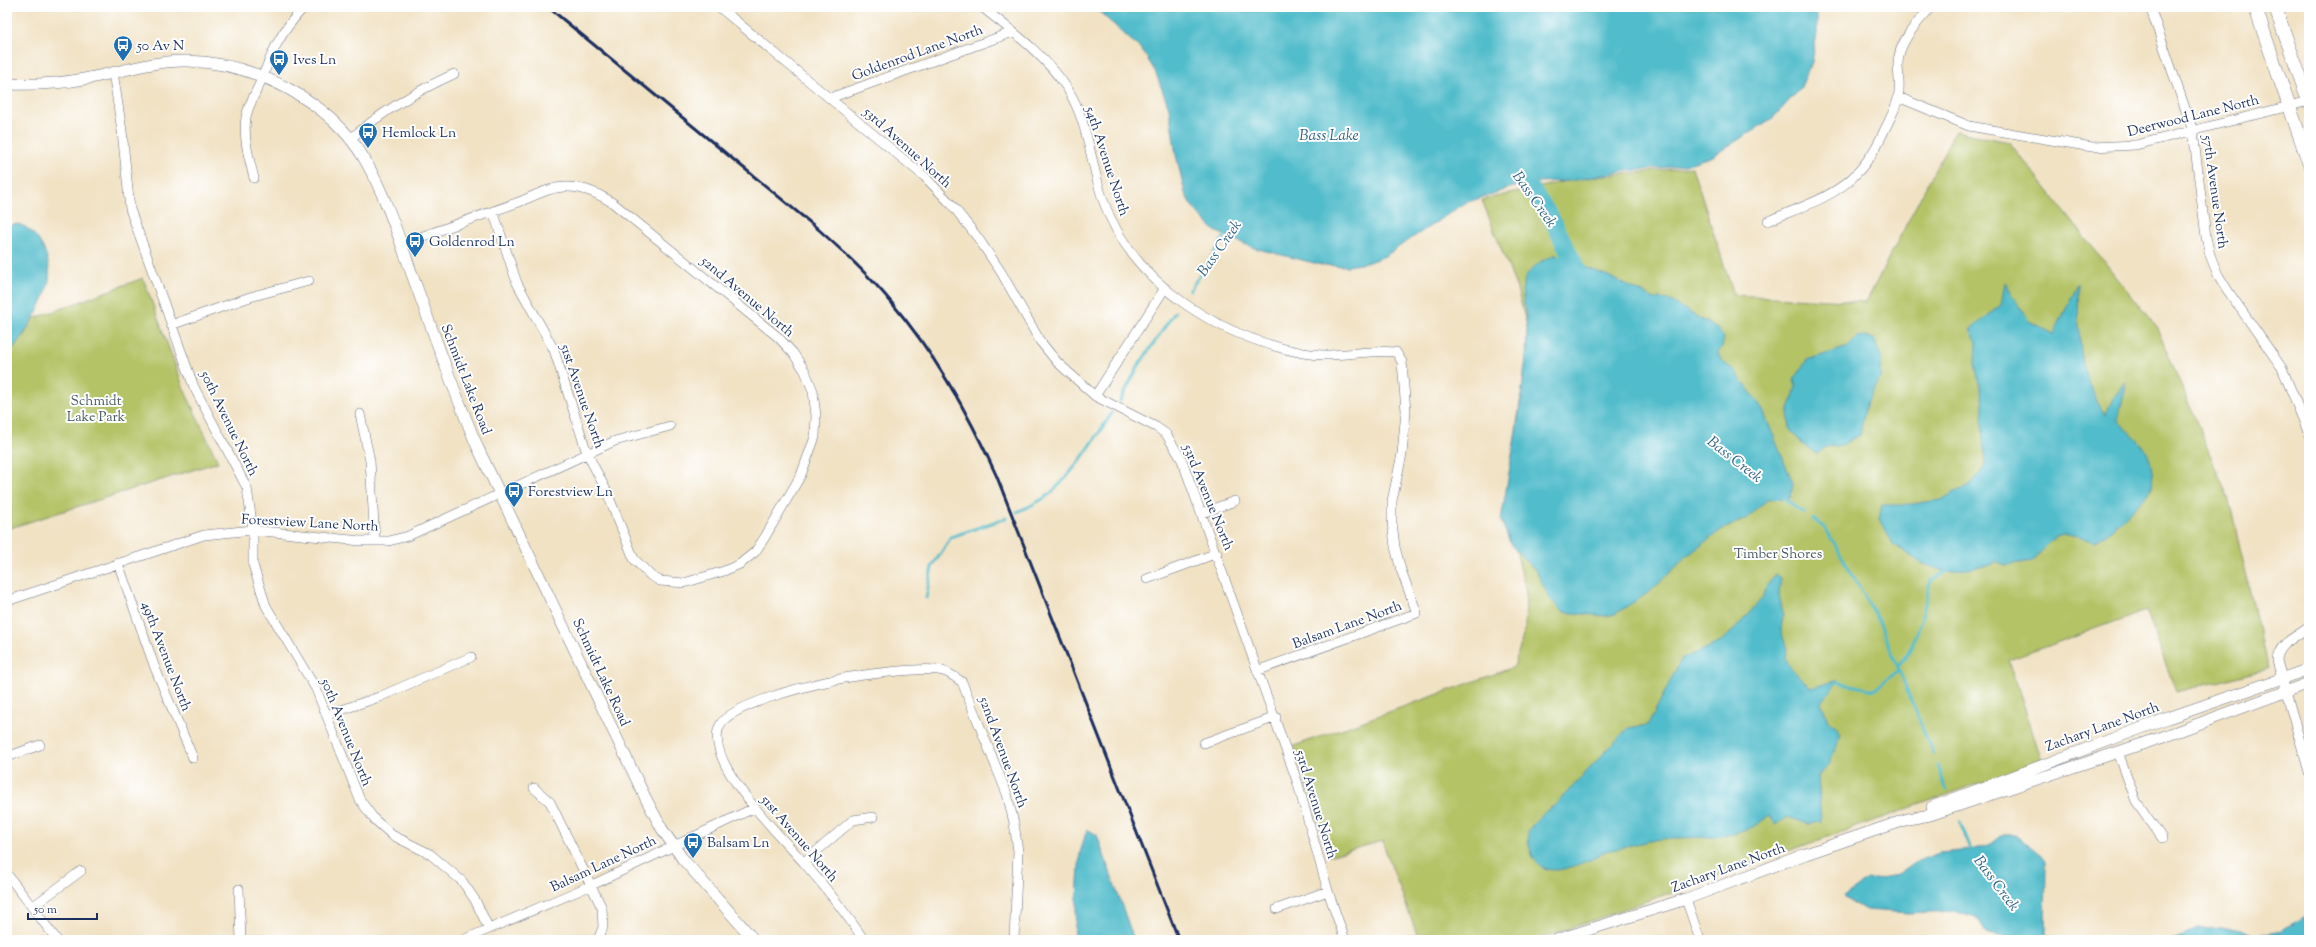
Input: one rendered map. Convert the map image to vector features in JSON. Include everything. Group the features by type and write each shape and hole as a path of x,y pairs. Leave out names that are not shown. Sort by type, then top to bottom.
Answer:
{"main road":[{"path":"2255,7 2309,163"},
{"path":"2275,7 2309,101"}],"street":[{"path":"254,178 246,145 246,116 268,59 278,39 291,20 304,7"},
{"name":"53rd Avenue North","path":"719,7 896,151 925,177 952,205 1000,272 1040,341 1057,362 1095,396 1156,426 1166,434 1182,460 1276,717 1300,788 1328,891 1345,940"},
{"name":"54th Avenue North","path":"982,7 1037,52 1067,89 1087,131 1103,200 1112,223 1126,247 1165,288 1183,304 1249,337 1275,346 1313,355 1360,353 1379,350 1396,352"},
{"path":"1768,220 1820,200 1856,176 1869,161 1898,97 1898,62 1901,51 1912,30 1931,7"},
{"name":"57th Avenue North","path":"2150,7 2193,131 2206,237 2213,261 2228,291 2282,368 2309,434"},
{"name":"Goldenrod Lane North","path":"830,98 1013,32"},
{"name":"Schmidt Lake Road","path":"7,84 58,84 156,62 187,61 218,64 247,71 301,96 323,113 350,139 364,159 378,184 455,393 500,494 644,797 674,846 698,878 754,940"},
{"name":"50th Avenue North","path":"112,72 122,131 127,195 130,209 205,411 241,474 247,488 253,530 253,565 266,606 316,689 360,800 374,819 392,834 430,854 462,881 475,900 489,929"},
{"path":"350,139 398,103 417,91 454,74"},
{"name":"Deerwood Lane North","path":"1898,97 1969,126 2092,147 2136,145 2309,101"},
{"name":"52nd Avenue North","path":"493,211 566,186 582,188 603,196 778,337 793,353 805,371 813,391 816,416 814,437 801,475 755,552 740,564 696,581 684,583 660,581"},
{"path":"401,244 493,211"},
{"name":"51st Avenue North","path":"493,211 518,283 554,350 587,453 606,490 634,559 650,576 660,581"},
{"path":"172,324 250,297 309,281"},
{"path":"1095,396 1165,288"},
{"name":"Balsam Lane North","path":"1259,670 1417,613 1401,570 1395,547 1392,522 1392,501 1402,454 1406,411 1402,362 1396,352"},
{"path":"360,414 370,460 375,540"},
{"name":"Forestview Lane North","path":"7,601 204,535 253,530 389,541 408,536 615,441 670,426"},
{"path":"1202,513 1235,501"},
{"path":"1146,579 1217,554"},
{"name":"49th Avenue North","path":"118,563 155,668 193,758"},
{"path":"2309,627 2283,645 2279,650 2277,661 2280,679 2302,741 2309,772"},
{"path":"327,715 379,697 471,657"},
{"name":"Zachary Lane North","path":"1908,819 1927,809 2069,754 2309,669"},
{"name":"52nd Avenue North","path":"720,752 716,741 718,730 726,717 732,712 798,688 836,679 930,670 948,673 962,682 1007,794 1018,851 1014,940"},
{"name":"Zachary Lane North","path":"1556,940 1686,899 1806,854 1908,819 1930,815 2118,752 2309,683"},
{"path":"1204,743 1276,717"},
{"path":"7,757 40,745"},
{"name":"51st Avenue North","path":"720,752 734,780 754,808 804,862 845,912 864,940"},
{"path":"2118,752 2136,801 2162,838"},
{"path":"534,788 550,802 602,908 604,918 598,940"},
{"name":"Balsam Lane North","path":"463,940 592,885 754,808"},
{"path":"804,862 853,820 873,817"},
{"path":"32,906 82,871"},
{"path":"7,874 57,940"},
{"path":"239,889 241,940"},
{"path":"1277,909 1328,891"},
{"path":"1686,899 1700,940"}],"green space":[{"name":"Timber Shores","path":"1955,131 2009,142 2157,328 2229,500 2268,669 2176,692 2146,610 2009,660 2042,761 1537,940 1419,940 1382,841 1329,856 1294,746 1514,667 1525,629 1526,592 1516,550 1502,523 1526,363 1527,326 1517,289 1482,200 1575,179 1692,167 1734,295 1866,302"},
{"name":"Schmidt Lake Park","path":"143,278 184,389 218,462 7,529 7,354 24,335 33,319"}],"water":[{"name":"Bass Lake","path":"1094,7 1817,7 1817,33 1812,62 1800,89 1774,117 1713,156 1685,165 1626,171 1570,181 1535,182 1510,188 1465,203 1385,256 1366,263 1347,266 1322,265 1254,248 1215,231 1205,221 1191,205 1185,193 1176,155 1169,108 1155,71 1142,50"},
{"path":"18,224 26,227 39,240 47,258 49,277 48,285 37,312 19,341 7,354 7,226"},
{"path":"1554,255 1577,257 1584,267 1606,275 1655,299 1669,300 1719,330 1724,338 1722,347 1718,353 1720,358 1737,374 1762,408 1793,483 1791,497 1786,499 1767,500 1746,519 1721,530 1687,556 1651,591 1615,614 1605,616 1563,612 1550,599 1536,571 1511,545 1501,520 1519,414 1527,350 1527,326 1522,290 1526,275 1540,262"},
{"path":"2005,282 2029,321 2054,334 2078,283 2079,335 2084,368 2089,384 2096,400 2106,415 2113,398 2127,381 2118,421 2144,447 2150,460 2152,486 2143,499 2126,516 2095,542 2074,536 2060,537 2048,545 2033,561 2007,565 1996,562 1987,566 1947,572 1921,563 1893,544 1879,519 1882,505 1905,505 1940,500 1973,483 1985,466 1982,423 1983,403 1975,364 1976,341 1970,330 2001,305"},
{"path":"1859,336 1874,339 1881,357 1880,379 1866,404 1860,435 1842,445 1826,447 1817,454 1801,443 1790,428 1788,413 1796,387 1794,380 1807,360 1848,347"},
{"path":"1776,575 1781,578 1779,594 1783,613 1781,630 1787,649 1786,659 1790,667 1811,688 1839,680 1821,702 1828,720 1836,726 1840,735 1829,765 1818,776 1821,822 1808,824 1788,817 1776,825 1769,815 1757,824 1732,834 1648,841 1605,851 1599,856 1565,869 1555,870 1540,866 1531,852 1527,831 1546,811 1555,805 1628,728 1648,725 1681,660 1720,642 1736,628 1764,596 1767,585"},
{"path":"1087,829 1097,835 1134,940 1074,940 1080,853"},
{"path":"2003,835 2015,835 2046,860 2045,940 2023,940 1989,934 1976,918 1954,911 1909,913 1866,910 1843,897 1868,880 1898,875 1918,861 1939,853 1971,850 1991,844"},
{"path":"2309,915 2309,940 2171,940 2198,928 2223,927 2258,935 2282,931"}],"waterway":[{"name":"Bass Creek","path":"1514,167 1517,168 1550,216 1581,276"},
{"name":"Bass Creek","path":"1190,290 1227,233"},
{"name":"Bass Creek","path":"1120,401 1139,365 1175,312"},
{"name":"Bass Creek","path":"1017,512 1046,497 1054,490 1085,453 1112,413"},
{"name":"Bass Creek","path":"1784,498 1804,513"},
{"name":"Bass Creek","path":"926,598 932,567 951,537 1006,518"},
{"name":"Bass Creek","path":"1813,519 1826,529 1879,621 1933,754"},
{"path":"1897,666 1904,658 1915,638 1923,614 1931,580 1949,570"},
{"path":"1837,682 1874,690 1899,670"},
{"name":"Bass Creek","path":"1938,766 1947,790"},
{"name":"Bass Creek","path":"1960,823 1971,850"}],"railway":[{"path":"548,7 818,229 874,282 923,343 963,408 997,477 1179,940"}],"place":[{"name":"50 Av N","path":"123,62"},
{"name":"Ives Ln","path":"279,76"},
{"name":"Hemlock Ln","path":"368,149"},
{"name":"Goldenrod Ln","path":"415,258"},
{"name":"Forestview Ln","path":"514,508"},
{"name":"Balsam Ln","path":"693,859"}]}
